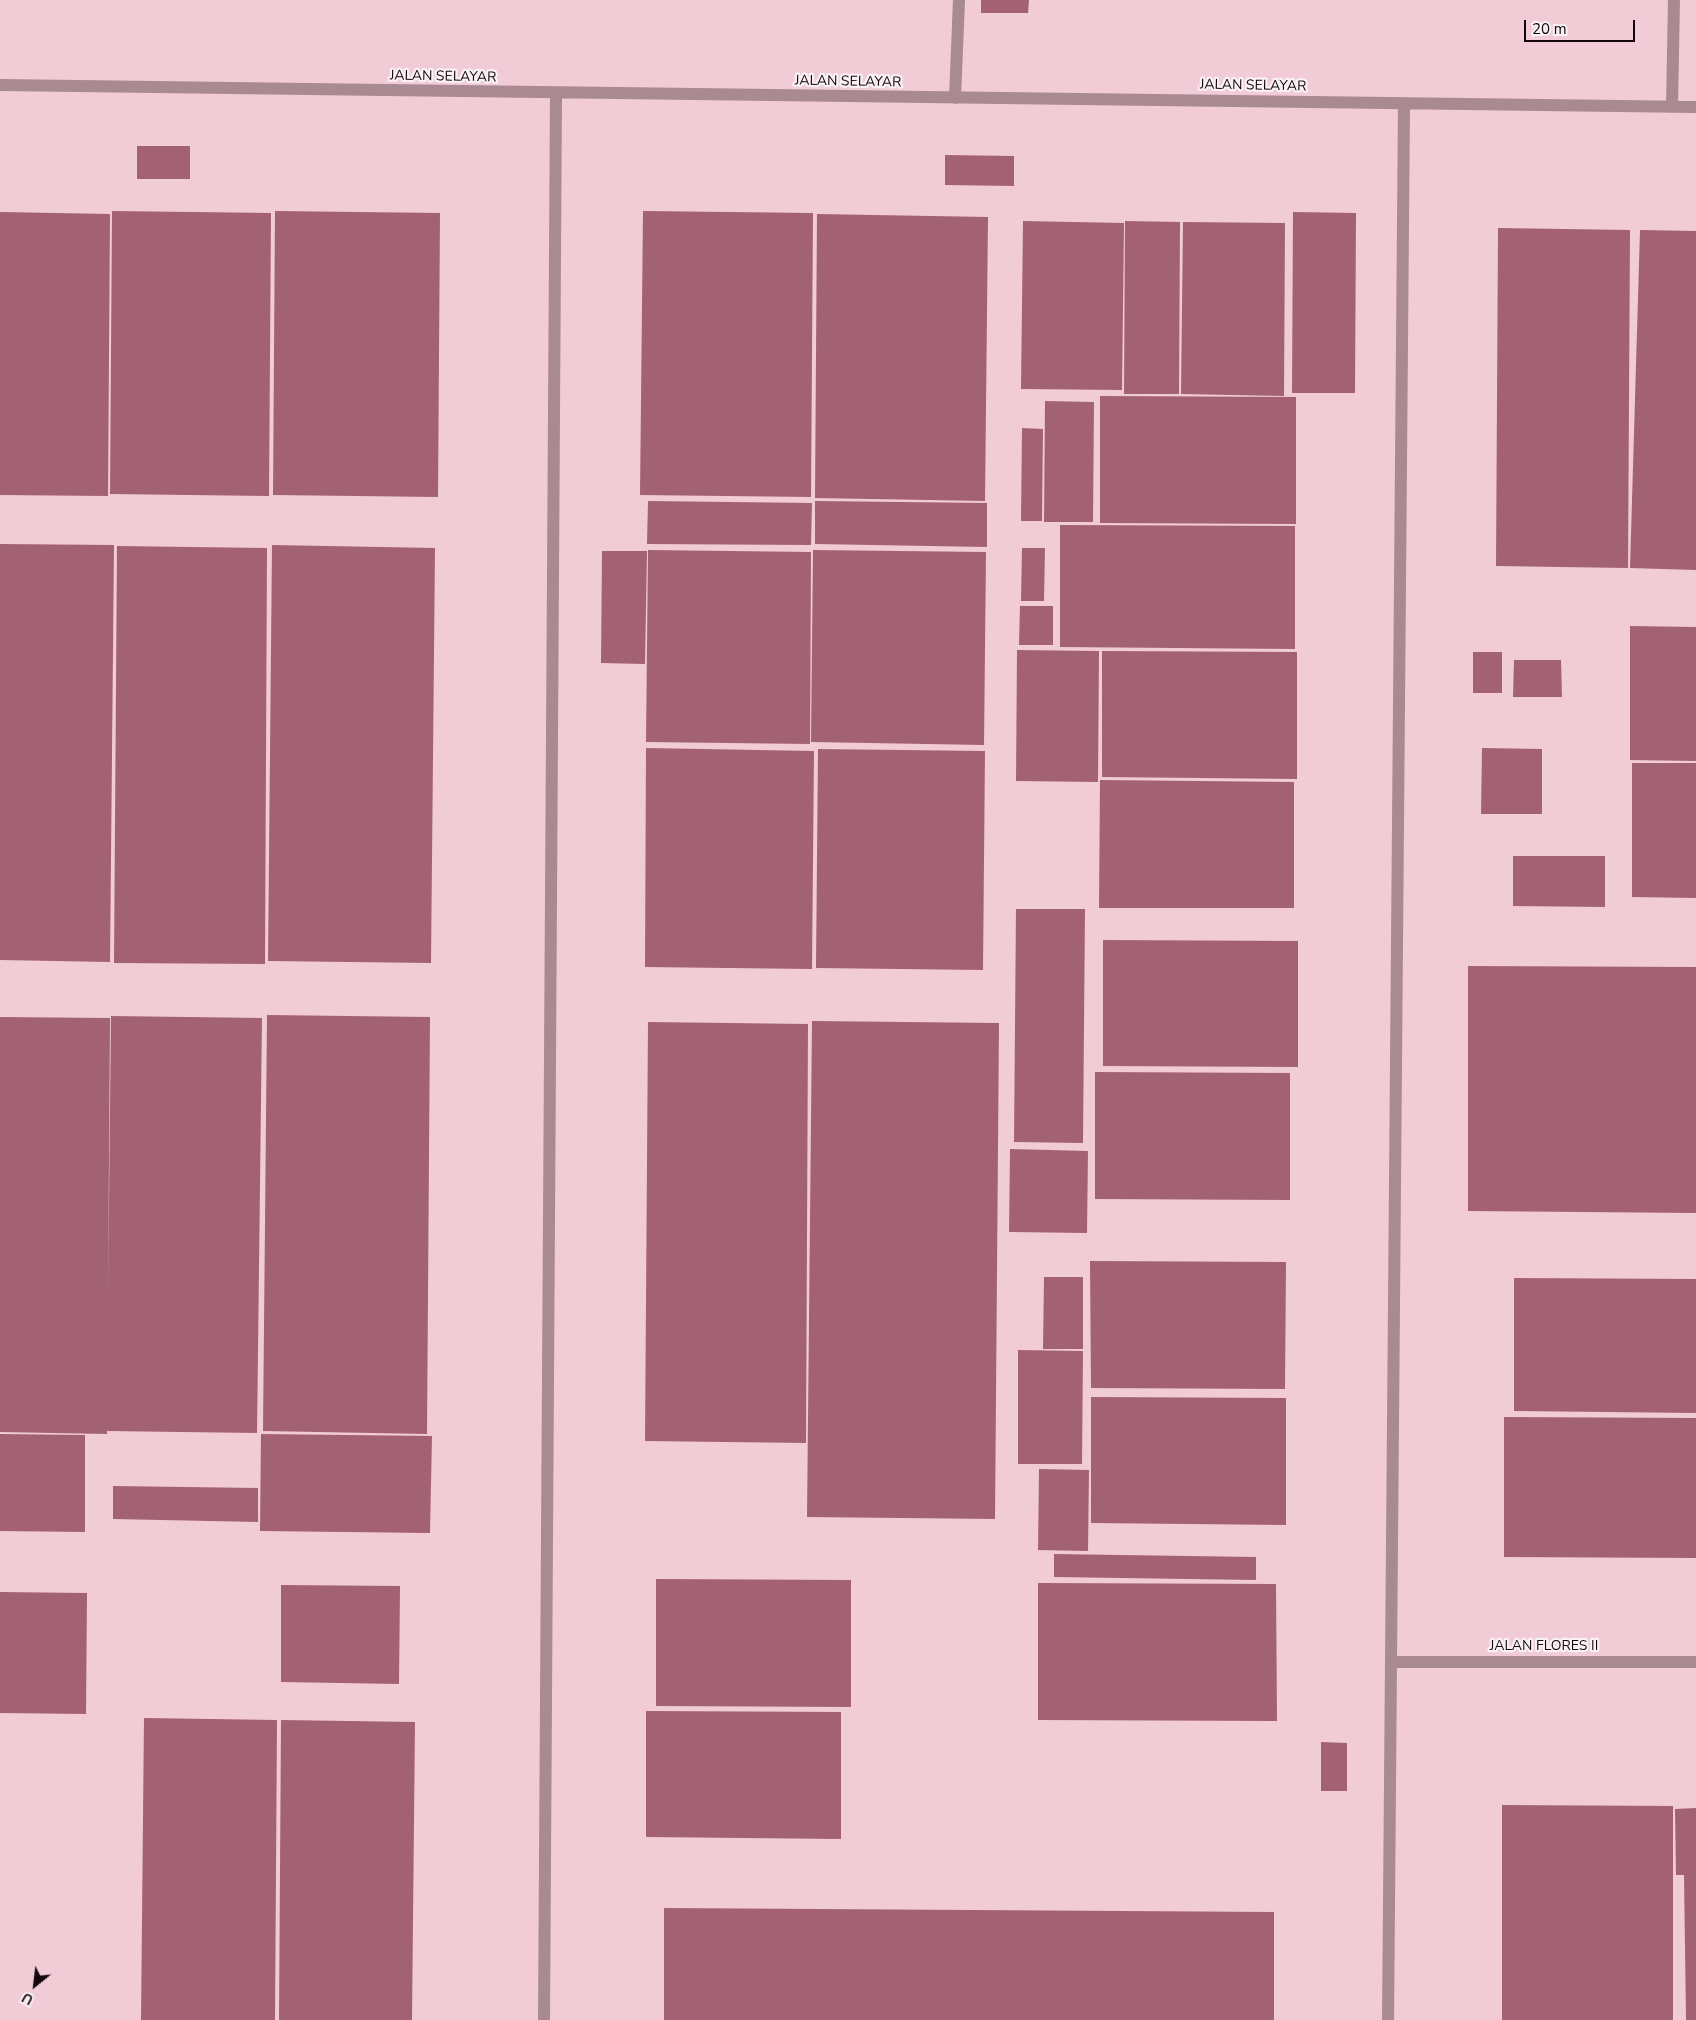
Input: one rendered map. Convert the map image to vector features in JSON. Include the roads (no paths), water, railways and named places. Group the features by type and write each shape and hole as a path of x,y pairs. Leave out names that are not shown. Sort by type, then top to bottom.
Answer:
{"street":[{"path":"955,98 959,0"},
{"path":"1672,107 1674,0"},
{"name":"JALAN SELAYAR","path":"0,85 1696,107"},
{"path":"544,2020 556,93"},
{"path":"1388,2020 1404,103"},
{"name":"JALAN FLORES II","path":"1392,1662 1696,1662"}]}
